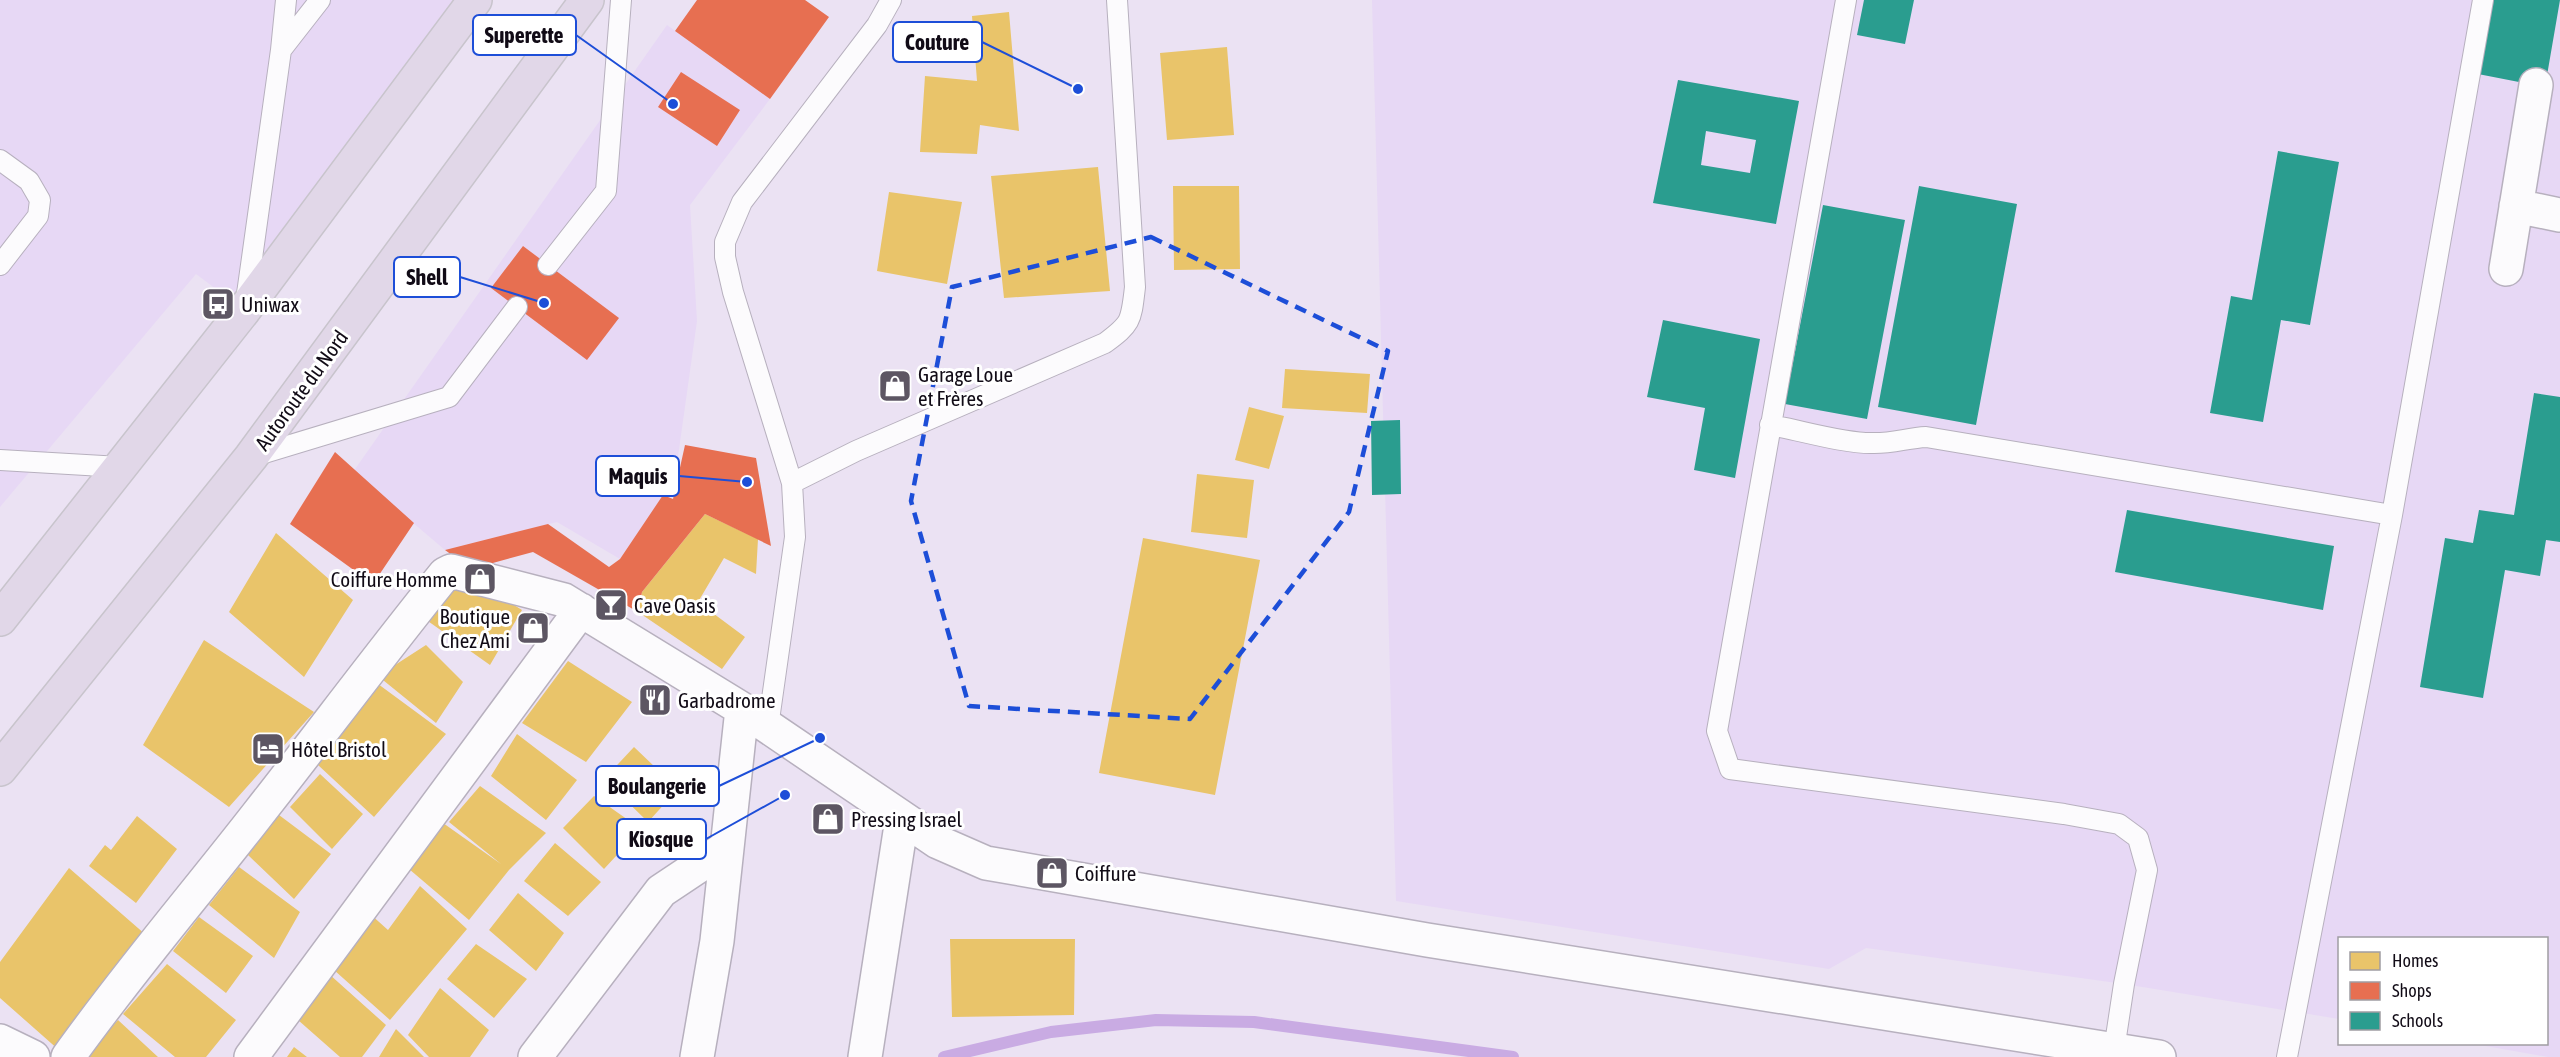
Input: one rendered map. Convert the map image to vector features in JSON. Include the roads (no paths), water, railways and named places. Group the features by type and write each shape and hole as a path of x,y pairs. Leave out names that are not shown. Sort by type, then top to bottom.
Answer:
{"highway":[{"path":"0,619 244,310 476,0"},
{"name":"Autoroute du Nord","path":"0,769 251,457 587,0"}],"street":[{"path":"2506,269 2536,85"},
{"path":"2516,206 2560,214"},
{"path":"68,1057 97,1016 445,574 459,571 564,600 755,718 938,842 986,863 1439,942 2092,1050 2159,1057"},
{"path":"251,1057 581,610"},
{"path":"697,1057 717,941 727,848 755,718"},
{"path":"865,1057 902,819"},
{"path":"535,1057 661,891 727,848"},
{"path":"0,1041 33,1057"}],"lane":[{"path":"244,310 286,0"},
{"path":"281,50 320,0"},
{"path":"548,265 606,191 621,0"},
{"path":"755,718 795,537 792,483 734,292 725,257 725,242 742,202 878,25 891,0"},
{"path":"792,483 856,451 1105,343 1126,327 1132,313 1135,287 1117,0"},
{"path":"1846,0 1717,731 1730,769 2064,814 2119,824 2138,838 2147,870 2124,984 2092,1050"},
{"path":"2287,1057 2392,515 2483,0"},
{"path":"0,160 29,181 40,200 38,216 0,265"},
{"path":"251,457 449,397 517,307"},
{"path":"1770,425 1869,444 1894,443 1908,438 1926,437 2392,515"},
{"path":"0,460 120,467"}],"waterway":[{"path":"944,1057 1051,1032 1156,1020 1254,1022 1513,1057"}],"place":[{"name":"Couture","path":"1078,89"},
{"name":"Superette","path":"673,104"},
{"name":"Shell","path":"544,303"},
{"name":"Uniwax","path":"218,304"},
{"name":"Garage Loue et Frères","path":"895,386"},
{"name":"Maquis","path":"747,482"},
{"name":"Coiffure Homme","path":"480,579"},
{"name":"Cave Oasis","path":"611,605"},
{"name":"Boutique Chez Ami","path":"533,628"},
{"name":"Garbadrome","path":"655,700"},
{"name":"Boulangerie","path":"820,738"},
{"name":"Hôtel Bristol","path":"268,749"},
{"name":"Kiosque","path":"785,795"},
{"name":"Pressing Israel","path":"828,819"},
{"name":"Coiffure","path":"1052,873"}]}
